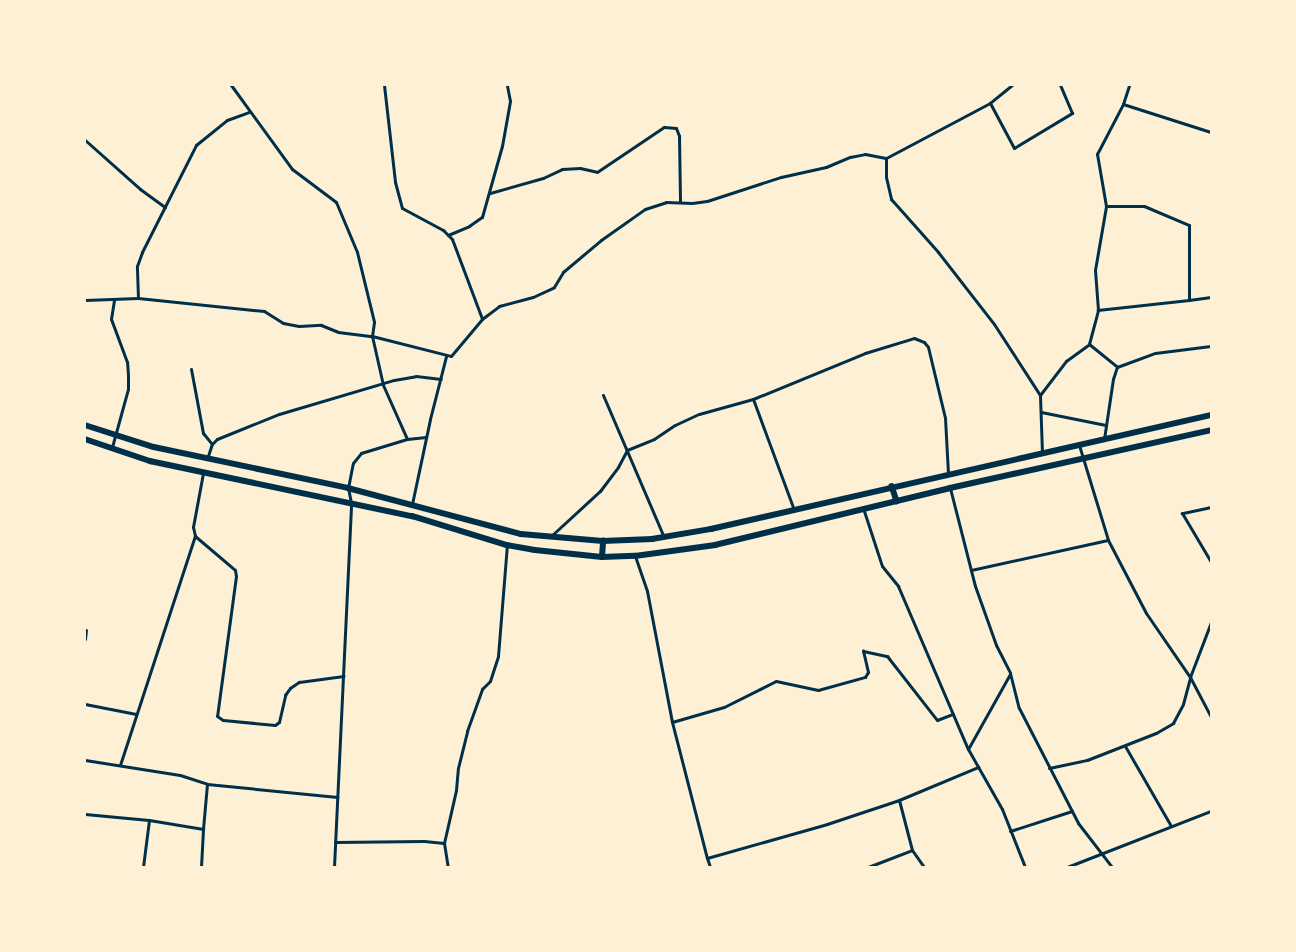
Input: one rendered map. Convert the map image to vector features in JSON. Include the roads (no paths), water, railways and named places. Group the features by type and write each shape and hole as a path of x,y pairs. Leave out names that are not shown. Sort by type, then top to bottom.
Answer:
{"main road":[{"path":"85,425 154,447 348,488 521,534 549,538 603,541 664,537 711,529 892,486 1211,415"},
{"path":"85,439 150,461 412,516 507,545 602,557 635,556 715,546 950,488 1211,430"},
{"path":"219,476 221,462"},
{"path":"892,486 897,501"},
{"path":"602,557 603,541"}],"street":[{"path":"231,85 292,169 336,202 357,252 374,322 372,336 383,385 407,440"},
{"path":"384,85 395,182 402,208 443,230 452,239 482,319"},
{"path":"448,235 469,226 482,217 490,193 510,102 508,85"},
{"path":"85,300 138,298 264,311 283,323 298,326 321,325 338,332 372,336 451,356 482,319 499,306 533,297 554,287 564,272 593,246 645,209 666,202 707,201 781,177 826,167 850,156 865,154 886,158 990,103 1012,85"},
{"path":"990,103 1014,148 1072,114 1060,85"},
{"path":"1040,395 1066,361 1089,344 1098,310 1095,270 1106,206 1097,154 1122,104 1129,85"},
{"path":"1122,104 1211,132"},
{"path":"138,298 138,266 148,237 196,145 227,120 249,112"},
{"path":"490,193 543,178 562,169 580,168 597,172 664,127 676,128 679,136 680,202"},
{"path":"85,140 140,189 165,207"},
{"path":"886,158 886,177 891,199 938,252 988,317 1040,395 1042,453"},
{"path":"1106,206 1144,206 1189,225 1189,300"},
{"path":"1098,310 1211,297"},
{"path":"112,447 128,389 127,362 111,319 114,299"},
{"path":"549,538 600,491 618,467 627,450 654,439 675,425 699,414 753,399 865,353 914,338 924,342 928,347 944,418 948,474"},
{"path":"1089,344 1118,368"},
{"path":"1104,439 1112,379 1118,368 1155,353 1211,346"},
{"path":"412,505 446,356"},
{"path":"191,369 203,433 212,444"},
{"path":"207,459 212,444 216,439 280,414 416,376 441,379"},
{"path":"603,395 664,537"},
{"path":"753,399 794,510"},
{"path":"1041,412 1106,425"},
{"path":"334,867 351,503 348,488 353,463 361,453 407,440 426,437"},
{"path":"1079,445 1082,460 1108,540 1146,613 1190,677 1211,717"},
{"path":"120,765 195,536 193,527 203,473"},
{"path":"950,488 971,570 996,645 1010,673 1019,708 1072,811 1112,867"},
{"path":"1211,507 1182,514 1211,562"},
{"path":"864,510 882,566 898,586 968,749 1002,809 1025,867"},
{"path":"195,536 235,570 236,576 217,716 223,720 275,725 279,722 285,695 290,688 299,682 344,676"},
{"path":"971,570 1108,540"},
{"path":"448,867 444,842 456,790 458,768 467,732 482,689 490,681 498,656 507,545"},
{"path":"635,556 647,591 672,722 710,867"},
{"path":"1049,768 1087,760 1156,733 1173,723 1183,704 1190,677 1211,622"},
{"path":"85,639 86,630"},
{"path":"672,722 724,707 776,681 818,690 865,677 868,672 863,651 886,656 937,720 953,714"},
{"path":"968,749 1010,673"},
{"path":"85,704 136,714"},
{"path":"1125,746 1171,826"},
{"path":"85,760 180,775 206,784 337,797"},
{"path":"707,858 828,824 899,800 978,767"},
{"path":"201,867 206,784"},
{"path":"899,800 912,850 922,866"},
{"path":"1010,831 1072,811"},
{"path":"1068,867 1211,811"},
{"path":"85,814 149,820 203,829"},
{"path":"143,867 149,820"},
{"path":"335,842 444,842"},
{"path":"868,867 912,850"}]}
